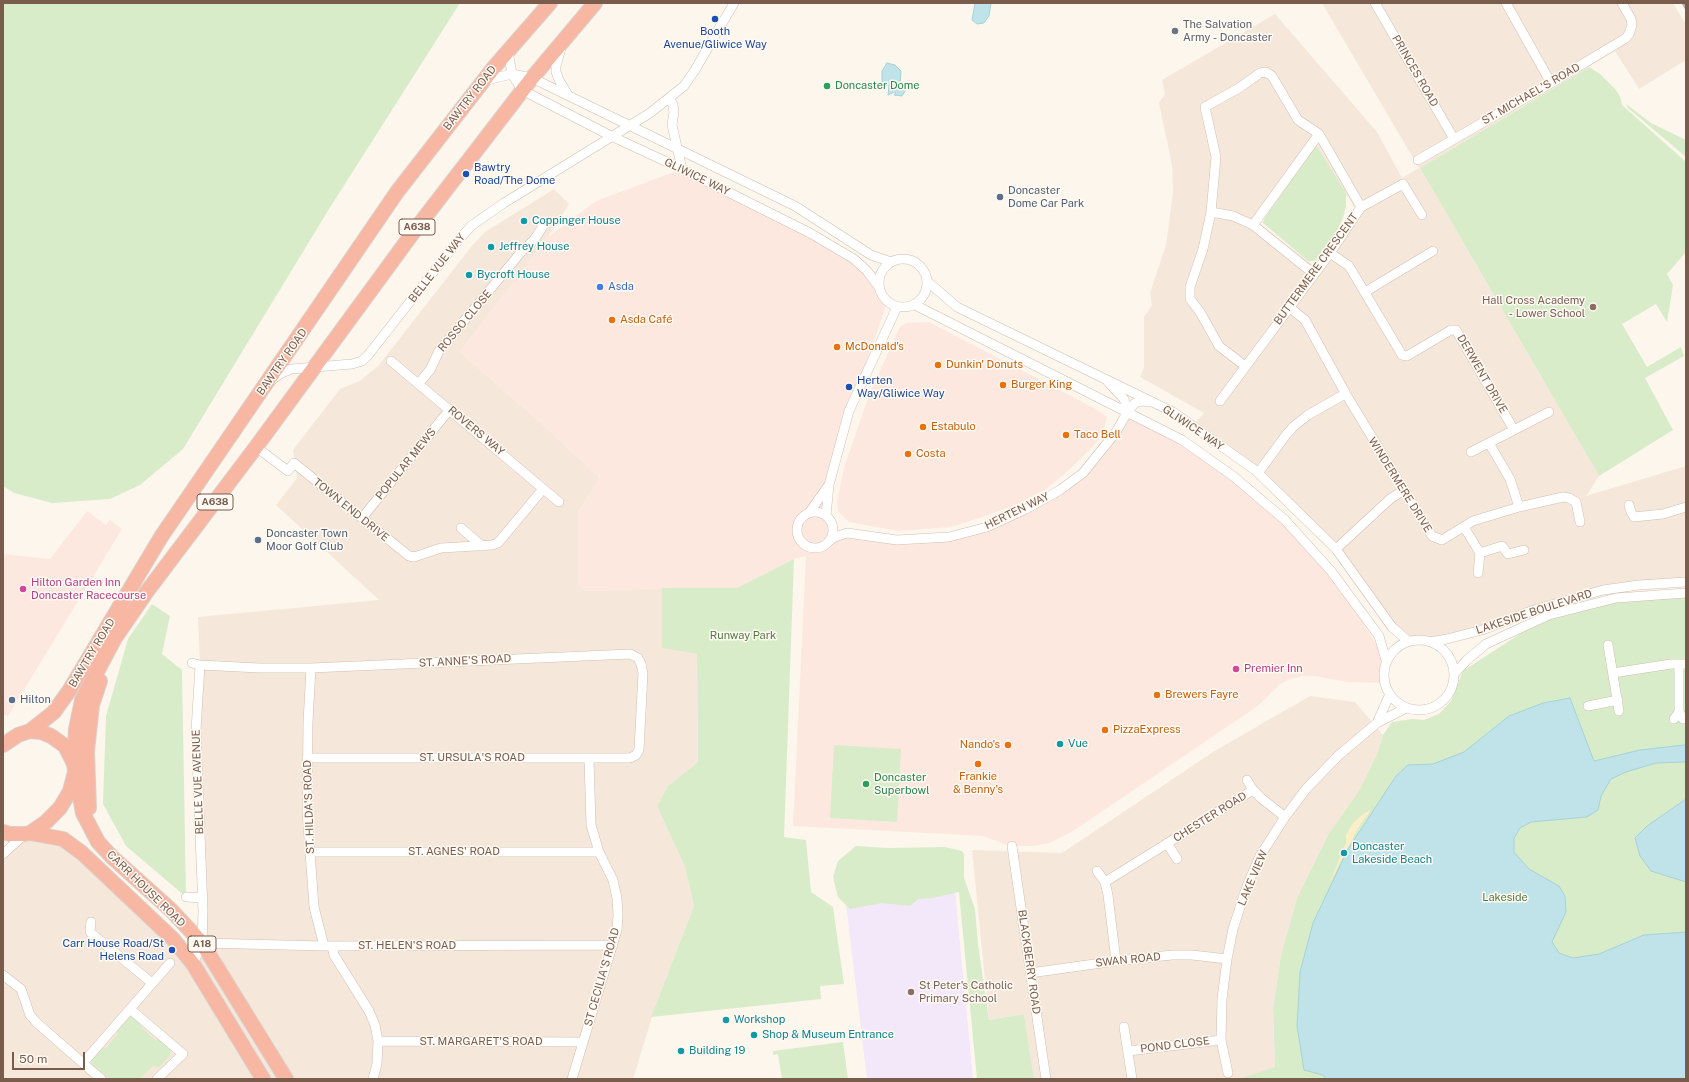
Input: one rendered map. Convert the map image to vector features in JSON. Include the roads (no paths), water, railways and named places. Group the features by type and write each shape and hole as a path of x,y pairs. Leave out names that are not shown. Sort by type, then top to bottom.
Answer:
{"highway":[{"name":"BAWTRY ROAD","path":"3,745 24,733 54,712 69,691 161,537 397,192 481,84 550,3"},
{"name":"BAWTRY ROAD","path":"75,768 76,729 82,700 115,638 168,562 316,367 415,230 522,90 595,3"},
{"name":"BAWTRY ROAD","path":"92,830 87,751 92,705 115,638"},
{"path":"3,734 41,732 51,736 65,746 75,768 70,791 60,808 46,822 27,834"},
{"name":"CARR HOUSE ROAD","path":"75,768 83,813 98,842 112,857 170,910 202,944 286,1079"},
{"name":"CARR HOUSE ROAD","path":"3,832 62,839 82,853 173,939 193,964 261,1077"}],"street":[{"name":"BELLE VUE WAY","path":"266,384 280,374 291,369 352,364 362,361 471,226 504,203 611,136 630,126 670,99 684,86 734,3"},
{"name":"PRINCES ROAD","path":"1375,3 1454,139"},
{"path":"1506,3 1551,83"},
{"name":"ST. MICHAEL'S ROAD","path":"1418,160 1626,38 1631,29 1631,19 1622,3"},
{"path":"563,40 556,66 556,72 568,96"},
{"path":"511,47 509,57 512,74 522,90"},
{"name":"BUTTERMERE CRESCENT","path":"1220,402 1245,366 1330,253 1361,207 1319,134 1298,120 1272,76 1266,72 1260,73 1240,88 1205,107 1216,157 1211,212 1203,250 1190,286 1190,299 1200,312 1219,346 1245,366"},
{"name":"GLIWICE WAY","path":"481,84 491,79 512,74 532,78 795,206 871,255 891,262"},
{"name":"GLIWICE WAY","path":"522,90 611,136 793,224 848,256 867,271 879,287"},
{"path":"670,99 673,105 672,126 682,169"},
{"path":"1254,225 1319,134"},
{"path":"1361,207 1403,184 1422,215"},
{"path":"1211,212 1233,216 1254,225 1314,274"},
{"name":"ROSSO CLOSE","path":"419,383 430,370 439,351 522,250 534,240 545,223"},
{"path":"1365,292 1433,251"},
{"name":"DERWENT DRIVE","path":"1330,253 1350,266 1402,355 1407,356 1451,330 1456,330 1514,430"},
{"path":"899,259 908,259 916,262 922,268 927,281 927,289 922,299 915,305 906,308 897,307 888,302 882,296 879,287 880,274 884,267 891,262 899,259"},
{"name":"GLIWICE WAY","path":"927,281 957,307 1104,377 1173,412 1258,473 1336,549 1392,627 1408,641"},
{"name":"GLIWICE WAY","path":"915,305 1128,411 1182,440 1234,476 1285,520 1336,576 1379,636 1386,660"},
{"path":"829,541 832,532 828,518 829,485 849,411 897,307"},
{"name":"WINDERMERE DRIVE","path":"1289,307 1305,320 1345,394 1432,536 1442,540 1473,521 1519,507 1562,497 1569,498 1576,502 1580,522"},
{"name":"ROVERS WAY","path":"391,361 559,502"},
{"path":"1104,377 1124,399 1128,411"},
{"path":"1258,473 1294,426 1308,415 1345,394"},
{"name":"HERTEN WAY","path":"828,518 847,532 908,540 949,537 987,527 1026,509 1060,490 1083,473 1111,438 1128,411 1135,404 1143,401 1154,402"},
{"name":"POPULAR MEWS","path":"362,518 450,409"},
{"path":"1470,452 1548,412"},
{"path":"1489,443 1510,479 1519,507"},
{"name":"TOWN END DRIVE","path":"256,447 288,471 294,463 409,556 414,556 441,548 456,546 482,546 498,543 543,489"},
{"path":"810,513 829,485"},
{"path":"1336,549 1390,499 1404,490"},
{"path":"1630,505 1631,512 1634,517 1663,514 1686,507"},
{"path":"828,518 816,512 810,513 801,518 797,530 800,540 806,546 813,548 819,547 835,537 847,532"},
{"path":"1464,527 1480,553 1478,573"},
{"path":"456,546 465,531 482,546"},
{"path":"1480,553 1502,546 1508,554 1524,550"},
{"name":"LAKESIDE BOULEVARD","path":"1430,642 1482,630 1534,610 1603,590 1638,585 1686,582"},
{"name":"LAKESIDE BOULEVARD","path":"1454,674 1486,644 1549,615 1616,598 1686,593"},
{"path":"1421,640 1436,644 1444,650 1451,660 1454,674 1453,686 1444,700 1434,707 1421,711 1406,708 1397,704 1389,696 1384,683 1383,672 1386,660 1394,650 1408,641 1421,640"},
{"path":"1608,645 1619,711"},
{"name":"ST. ANNE'S ROAD","path":"196,664 259,668 311,668 630,654 638,658 643,673 639,750 636,755"},
{"name":"BELLE VUE AVENUE","path":"196,664 196,730 203,898 202,944"},
{"path":"1613,673 1683,664 1679,717"},
{"name":"ST. HILDA'S ROAD","path":"311,668 307,758 307,811 314,907 328,946 369,1011 375,1025 378,1041 377,1064 373,1079"},
{"name":"LAKE VIEW","path":"1377,723 1389,696"},
{"path":"1588,706 1618,700"},
{"name":"LAKE VIEW","path":"1228,1073 1221,1040 1222,999 1227,959 1233,929 1247,886 1260,856 1285,816 1306,789 1339,755 1377,723 1406,708"},
{"name":"ST. URSULA'S ROAD","path":"307,758 630,758 636,755"},
{"name":"ST CECILIA'S ROAD","path":"572,1079 617,930 618,898 613,880 599,852 591,825 589,758"},
{"name":"CHESTER ROAD","path":"1247,780 1253,790 1285,816"},
{"name":"CHESTER ROAD","path":"1105,882 1253,790"},
{"path":"3,854 27,834"},
{"name":"CHESTER ROAD","path":"1168,843 1176,859"},
{"name":"BLACKBERRY ROAD","path":"1012,846 1046,1079"},
{"name":"ST. AGNES' ROAD","path":"310,852 599,852"},
{"path":"1097,871 1105,882 1108,895 1116,961"},
{"path":"186,897 203,898"},
{"path":"91,922 91,933 152,983"},
{"path":"193,964 202,944"},
{"name":"ST. HELEN'S ROAD","path":"202,944 328,946 613,945"},
{"name":"SWAN ROAD","path":"1030,973 1116,961 1192,955 1227,959"},
{"path":"83,1063 170,963"},
{"path":"3,976 22,989 30,1015 101,1079"},
{"path":"130,1009 183,1054 157,1079"},
{"name":"POND CLOSE","path":"1124,1027 1132,1079"},
{"name":"POND CLOSE","path":"1128,1051 1221,1040"},
{"name":"ST. MARGARET'S ROAD","path":"378,1041 583,1042"}],"water":[{"path":"975,3 991,3 989,16 984,23 977,24 972,20"},
{"path":"887,63 895,65 901,71 900,83 906,90 902,96 894,95 896,93 894,92 888,95 889,86 882,81 882,71"},
{"name":"Lakeside","path":"1570,698 1594,761 1640,750 1686,745 1686,762 1656,763 1626,772 1611,779 1601,796 1598,810 1587,817 1531,822 1520,828 1514,838 1514,852 1529,869 1559,886 1565,896 1566,912 1552,942 1559,953 1573,958 1599,954 1644,935 1686,932 1686,1079 1326,1079 1323,1075 1304,1070 1297,1026 1300,972 1313,923 1348,849 1396,776 1408,765 1433,764 1464,752 1509,716 1543,703"},
{"path":"1686,799 1686,882 1651,871 1640,856 1635,838 1647,826"}],"railway":[{"path":"1683,3 1686,8"}],"place":[{"name":"Booth Avenue/Gliwice Way","path":"715,19"},
{"name":"The Salvation Army - Doncaster","path":"1175,31"},
{"name":"Doncaster Dome","path":"827,86"},
{"name":"Bawtry Road/The Dome","path":"466,174"},
{"name":"Doncaster Dome Car Park","path":"1000,197"},
{"name":"Coppinger House","path":"524,221"},
{"name":"Jeffrey House","path":"491,247"},
{"name":"Bycroft House","path":"469,275"},
{"name":"Asda","path":"600,287"},
{"name":"Hall Cross Academy - Lower School","path":"1593,307"},
{"name":"Asda Café","path":"612,320"},
{"name":"McDonald's","path":"837,347"},
{"name":"Dunkin' Donuts","path":"938,365"},
{"name":"Burger King","path":"1003,385"},
{"name":"Herten Way/Gliwice Way","path":"849,387"},
{"name":"Estabulo","path":"923,427"},
{"name":"Taco Bell","path":"1066,435"},
{"name":"Costa","path":"908,454"},
{"name":"Doncaster Town Moor Golf Club","path":"258,540"},
{"name":"Hilton Garden Inn Doncaster Racecourse","path":"23,589"},
{"name":"Premier Inn","path":"1236,669"},
{"name":"Brewers Fayre","path":"1157,695"},
{"name":"Hilton","path":"12,700"},
{"name":"PizzaExpress","path":"1105,730"},
{"name":"Vue","path":"1060,744"},
{"name":"Nando's","path":"1008,745"},
{"name":"Frankie & Benny's","path":"978,764"},
{"name":"Doncaster Superbowl","path":"866,784"},
{"name":"Doncaster Lakeside Beach","path":"1344,853"},
{"name":"Carr House Road/St Helens Road","path":"172,950"},
{"name":"St Peter's Catholic Primary School","path":"911,992"},
{"name":"Workshop","path":"726,1020"},
{"name":"Shop & Museum Entrance","path":"754,1035"},
{"name":"Building 19","path":"681,1051"}],"park label":[{"name":"Runway Park","path":"743,636"}]}
